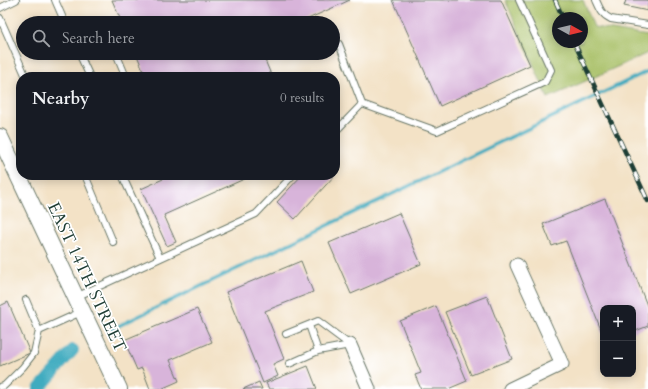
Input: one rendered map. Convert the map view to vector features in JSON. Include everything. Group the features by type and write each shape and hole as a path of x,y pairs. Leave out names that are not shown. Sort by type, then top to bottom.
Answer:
{"street":[{"name":"EAST 14TH STREET","path":"0,137 16,171"},
{"name":"EAST 14TH STREET","path":"20,180 119,389"},
{"path":"510,389 562,364 517,265"},
{"path":"350,345 369,389"}],"lane":[{"path":"0,8 16,0"},
{"path":"55,0 62,16"},
{"path":"340,47 362,104 437,131 545,82 551,70 519,0"},
{"path":"596,0 602,13 611,19 648,26"},
{"path":"0,18 16,54"},
{"path":"19,60 24,72"},
{"path":"82,60 88,72"},
{"path":"119,60 124,72"},
{"path":"340,127 362,104"},
{"path":"87,180 114,242"},
{"path":"124,180 160,258"},
{"path":"39,331 79,304 160,258 256,214 288,180"},
{"path":"0,387 4,386 24,367 34,353 39,331 26,300"},
{"path":"286,334 318,321 350,345"},
{"path":"309,325 318,350"},
{"path":"289,364 318,350 350,345"}],"green space":[{"path":"505,0 583,0 588,12 552,12 552,48 588,48 588,12 594,27 648,36 648,53 548,98"}],"building":[{"path":"112,0 350,0 315,16 119,16"},
{"path":"393,0 501,0 530,65 440,106"},
{"path":"626,0 648,0 648,11 624,6"},
{"path":"139,60 265,60 270,72 144,72"},
{"path":"161,180 242,180 164,215 176,242 167,246 141,189"},
{"path":"297,180 330,180 295,219 277,202"},
{"path":"605,199 648,308 648,326 636,331 636,305 600,305 600,327 566,241 552,246 543,224"},
{"path":"399,213 421,264 351,294 329,243"},
{"path":"301,261 313,292 265,311 284,359 273,364 278,376 263,383 226,292"},
{"path":"487,296 512,359 471,375 445,312"},
{"path":"8,302 30,353 0,366 0,306"},
{"path":"436,306 467,381 448,389 421,389 415,375 421,373 400,321"},
{"path":"197,309 212,342 170,360 179,381 161,389 150,389 142,368 137,370 124,340"},
{"path":"308,366 317,389 269,389 266,383"},
{"path":"259,382 262,389 243,389"}],"waterway":[{"path":"112,329 648,71"},
{"path":"39,389 73,350"}],"railway":[{"path":"555,0 560,12"},
{"path":"577,48 648,201"}]}
